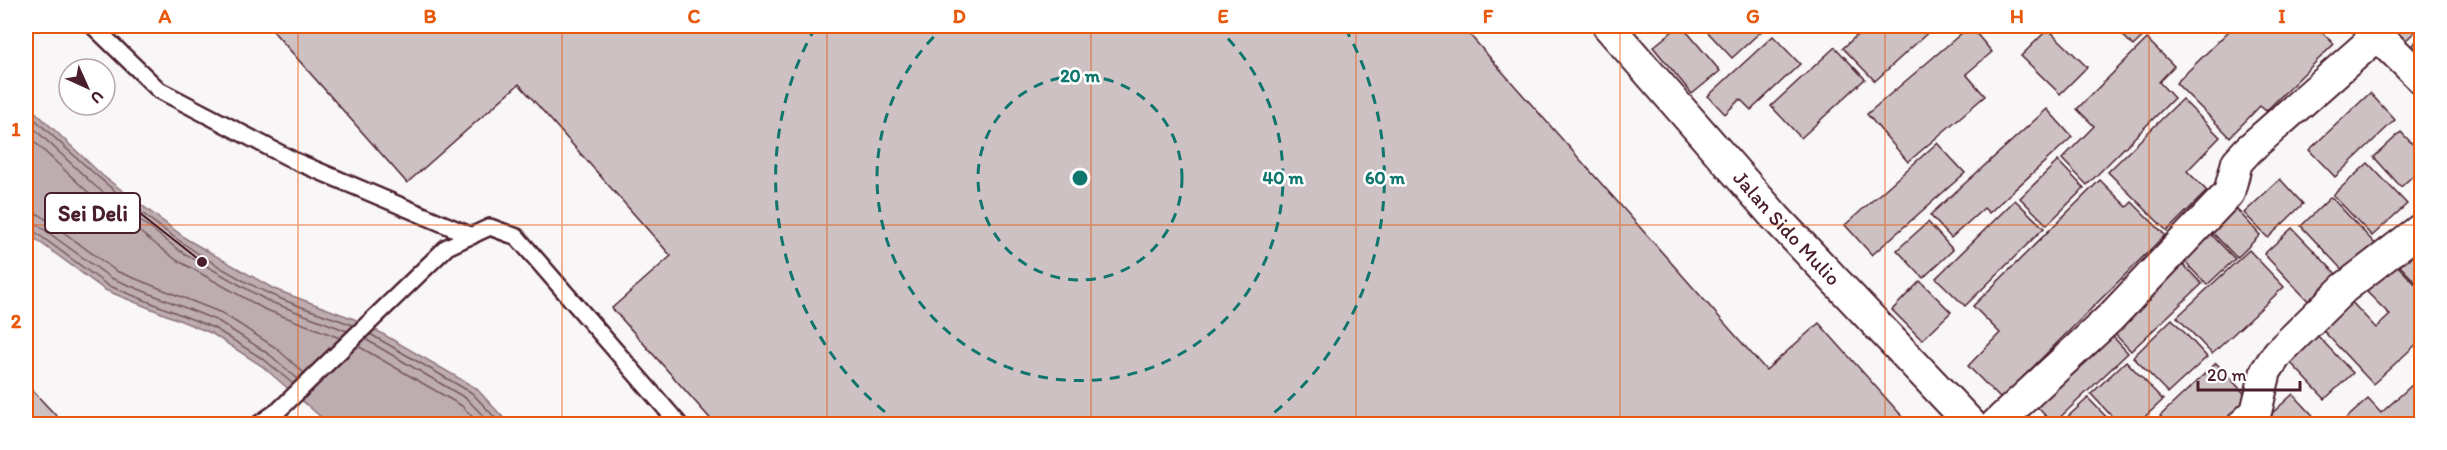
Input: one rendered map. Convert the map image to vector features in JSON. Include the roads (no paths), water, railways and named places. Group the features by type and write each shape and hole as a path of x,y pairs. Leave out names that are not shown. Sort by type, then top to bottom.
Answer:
{"street":[{"name":"Jalan Sido Mulio","path":"1608,26 1776,218 1971,424"},
{"path":"1996,424 2111,317 2229,193 2237,162 2373,30 2421,79"},
{"path":"2243,424 2256,412 2266,371 2278,353 2344,288 2421,228"}],"lane":[{"path":"93,26 159,90 295,161 472,236"},
{"path":"259,424 279,410 447,247 490,227 517,237 679,424"}],"water":[{"path":"26,100 29,106 103,176 188,240 274,289 362,322 476,388 509,424 329,424 262,366 211,333 105,290 26,232"}],"place":[{"name":"Sei Deli","path":"202,262"}]}
